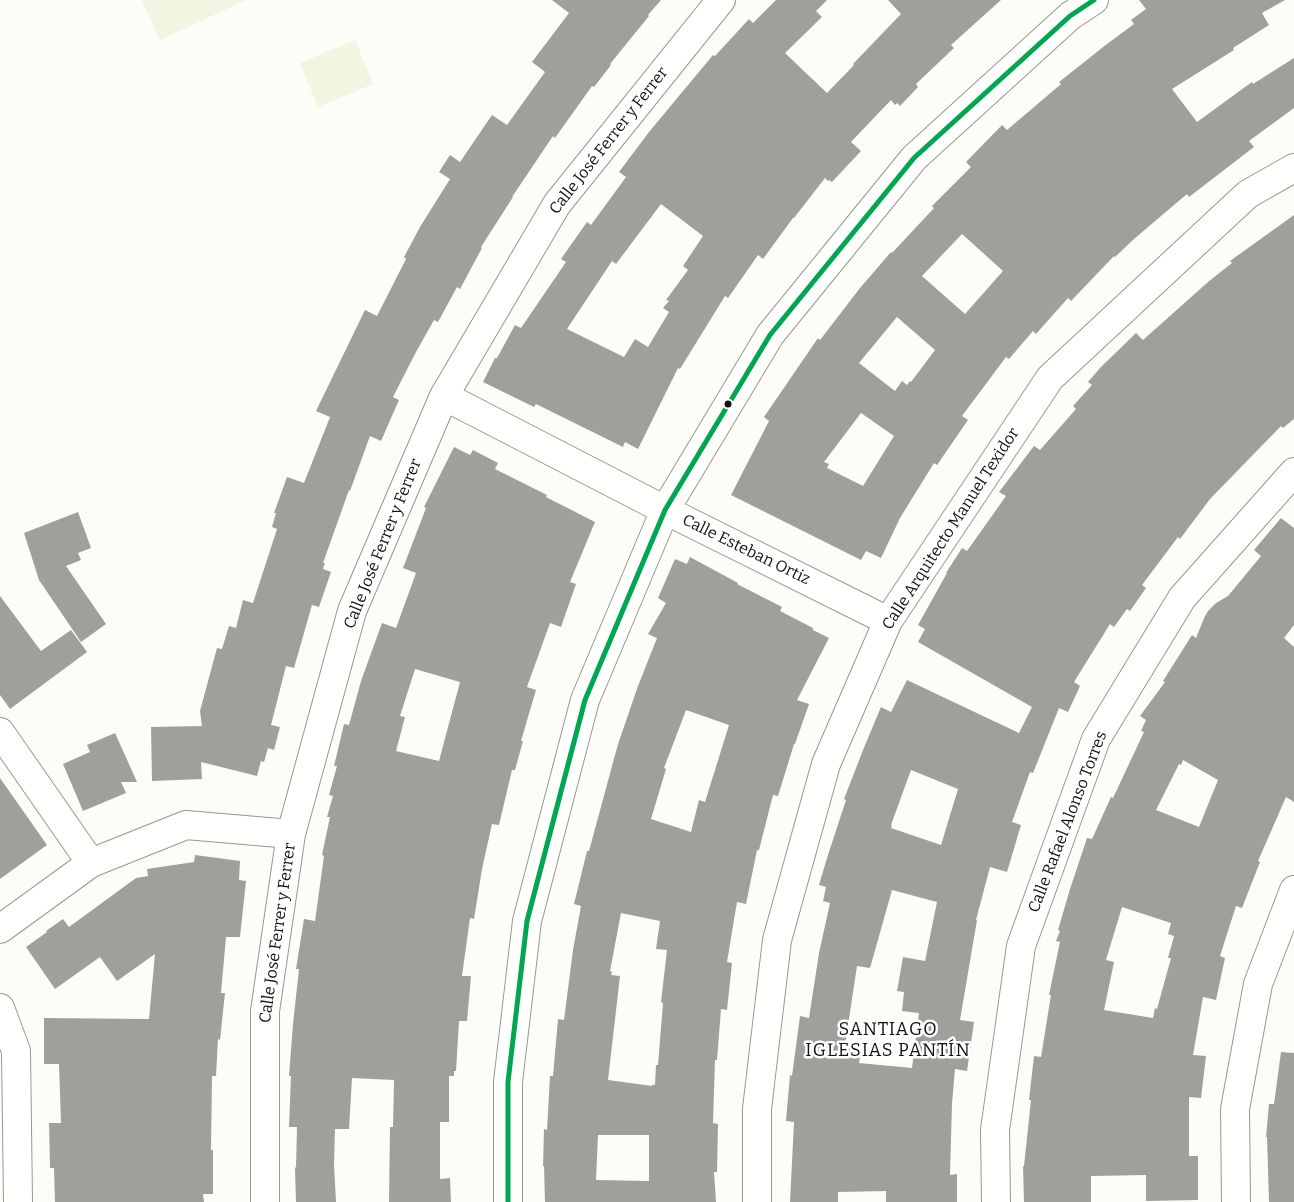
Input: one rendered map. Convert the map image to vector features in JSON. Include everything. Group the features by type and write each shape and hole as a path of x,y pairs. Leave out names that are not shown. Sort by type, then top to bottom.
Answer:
{"street":[{"name":"Calle José Ferrer y Ferrer","path":"265,1202 265,1011 291,834 352,611 444,396 556,204 721,0"},
{"path":"508,1202 508,1082 527,921 585,700 665,510 770,334 914,158 1070,16 1094,0"},
{"name":"Calle Arquitecto Manuel Texidor","path":"757,1202 757,1108 778,940 826,764 888,621 1050,378 1248,194 1294,168"},
{"name":"Calle Esteban Ortiz","path":"444,396 665,510 888,621"},
{"name":"Calle Rafael Alonso Torres","path":"996,1202 995,1130 1021,946 1096,739 1182,598 1294,472"},
{"path":"0,732 91,863"},
{"path":"0,929 91,863 186,825 291,834"},
{"path":"1236,1202 1235,1109 1258,984 1294,890"},
{"path":"0,1008 16,1051 18,1202"}],"green space":[{"path":"142,0 246,0 160,40"},
{"path":"355,40 373,84 318,107 300,63"}],"building":[{"path":"552,0 661,0 594,87 592,86 555,138 553,136 512,197 481,247 460,289 457,287 438,322 434,320 416,352 393,397 399,400 381,441 370,436 323,563 325,563 323,569 331,572 319,607 312,605 294,668 286,666 271,725 280,727 274,750 268,748 264,762 261,761 257,776 201,762 202,779 152,781 151,727 202,726 200,711 217,648 222,649 229,626 236,628 243,600 253,603 277,529 272,527 276,513 274,513 287,477 304,483 330,417 316,411 365,310 377,316 406,259 404,257 450,179 439,172 450,155 460,162 492,115 507,125 545,72 532,62 569,13"},
{"path":"776,0 827,0 816,11 822,17 785,53 827,93 901,14 888,0 1001,0 951,45 954,48 916,84 918,87 900,106 897,103 895,105 891,100 851,142 861,151 832,182 825,178 763,259 758,255 728,298 725,296 680,369 678,368 638,449 625,442 623,447 536,404 534,407 483,382 515,325 521,328 566,262 561,259 587,222 591,225 626,177 619,172 649,132 713,55 715,56 749,19 753,23","holes":["661,204 703,236 683,266 688,270 666,300 669,301 663,308 669,312 648,347 635,339 624,357 567,329 612,261 616,264"]},
{"path":"1139,0 1285,0 1262,13 1269,25 1233,48 1234,50 1172,89 1197,122 1252,82 1253,84 1294,58 1294,108 1249,141 1254,147 1189,197 1187,194 1114,256 1071,301 1068,298 1036,334 1033,331 1009,359 1006,357 962,416 968,420 937,465 934,463 900,518 881,558 866,551 861,560 731,495 769,421 764,417 818,338 820,340 860,288 891,252 934,208 932,206 971,167 966,162 1002,125 1007,130 1061,84 1059,82 1134,24 1131,20 1146,9","holes":["962,234 1003,271 965,314 922,276","897,317 935,350 911,382 907,385 902,381 895,391 859,363","861,413 894,436 863,486 827,468 829,464 824,462"]},
{"path":"1294,215 1294,419 1283,428 1281,426 1210,499 1180,539 1178,537 1142,585 1146,588 1130,611 1127,609 1114,627 1110,624 1074,682 1080,686 1068,712 1059,708 1033,773 1030,772 1012,822 1021,825 1007,872 990,867 976,920 960,1020 974,1022 967,1071 955,1069 952,1104 950,1175 957,1174 957,1202 886,1202 886,1191 838,1192 838,1202 790,1202 794,1122 786,1121 790,1075 792,1076 800,1016 809,1018 819,953 830,903 823,901 826,887 819,885 846,800 844,799 881,707 891,712 907,680 1019,733 1032,707 918,642 925,629 918,625 962,548 967,551 1006,496 999,492 1034,446 1040,450 1076,409 1073,406 1092,385 1088,382 1136,333 1143,340 1232,263 1230,261","holes":["911,770 958,789 941,845 891,828","892,890 937,902 925,961 903,957 897,991 904,992 902,1011 919,1013 912,1068 859,1063 860,1057 853,1056 854,1047 845,1045 857,966 870,968"]},
{"path":"454,447 470,455 473,450 498,463 495,469 595,522 570,582 576,584 561,627 550,623 527,687 536,690 521,741 523,741 515,770 512,770 499,825 492,824 474,919 470,918 462,976 471,976 467,1021 459,1021 456,1071 454,1071 454,1076 449,1076 449,1122 440,1122 440,1179 450,1178 451,1202 389,1202 390,1127 393,1127 394,1080 352,1078 349,1129 335,1129 336,1202 296,1202 297,1127 289,1127 291,1076 289,1076 299,969 296,969 304,919 315,921 324,856 322,855 330,817 327,817 333,796 329,795 337,766 334,766 344,724 349,725 361,681 382,623 396,628 416,573 403,568 426,508 424,507","holes":["415,669 460,682 439,761 396,751 405,717 400,716"]},
{"path":"78,512 91,548 78,553 81,560 66,566 106,624 81,642 39,580 24,533"},
{"path":"1281,518 1294,528 1294,625 1284,638 1294,647 1294,802 1286,797 1258,861 1260,862 1242,908 1236,906 1220,956 1225,958 1216,1000 1203,997 1193,1055 1206,1056 1201,1098 1189,1097 1189,1156 1198,1156 1198,1200 1146,1201 1146,1175 1091,1176 1091,1202 1024,1202 1023,1166 1034,1056 1041,1057 1051,995 1049,995 1060,942 1056,941 1060,931 1058,930 1087,838 1092,839 1144,732 1141,731 1146,720 1140,716 1165,682 1163,681 1192,635 1196,638 1208,611 1216,603 1228,596 1261,556 1254,550","holes":["1183,760 1218,780 1199,827 1156,810 1179,764 1181,765","1122,907 1171,923 1168,934 1174,936 1168,958 1171,958 1153,1018 1104,1010 1114,962 1106,960"]},
{"path":"690,557 782,607 780,611 829,638 797,700 809,704 778,796 773,795 759,850 757,850 746,904 737,902 727,962 732,963 727,1010 721,1009 717,1060 715,1060 713,1123 718,1124 717,1172 714,1172 716,1202 545,1202 543,1166 544,1129 547,1130 550,1076 553,1076 558,1019 564,1020 581,906 574,904 587,851 589,851 618,744 657,638 648,634 666,603 658,598 675,559 687,564","holes":["686,710 729,725 705,802 699,800 691,832 651,819 666,769 664,768","621,913 660,921 656,949 667,950 655,1085 608,1080 620,976 611,975 612,972 610,971","598,1135 649,1135 649,1181 596,1180"]},
{"path":"0,596 41,651 71,630 87,652 10,709 0,695"},
{"path":"115,733 137,782 121,782 126,793 83,811 63,764 90,752 87,745"},
{"path":"0,778 47,845 0,879"},
{"path":"195,855 240,861 239,880 246,881 240,937 226,937 221,993 225,993 220,1040 218,1039 216,1076 212,1076 211,1150 213,1150 213,1194 203,1194 204,1202 55,1202 54,1168 50,1168 49,1123 61,1123 59,1064 44,1064 44,1018 149,1019 155,954 117,981 100,957 55,989 26,947 63,919 69,927 136,878 148,876 147,869 194,862"},
{"path":"1281,1052 1294,1053 1294,1202 1269,1202 1266,1137 1269,1104 1274,1104"}],"transit line":[{"path":"508,1202 508,1082 527,921 585,700 665,510 770,335 914,158 1070,16 1094,0"}],"district":[{"name":"SANTIAGO IGLESIAS PANTÍN","path":"888,1040"}]}
